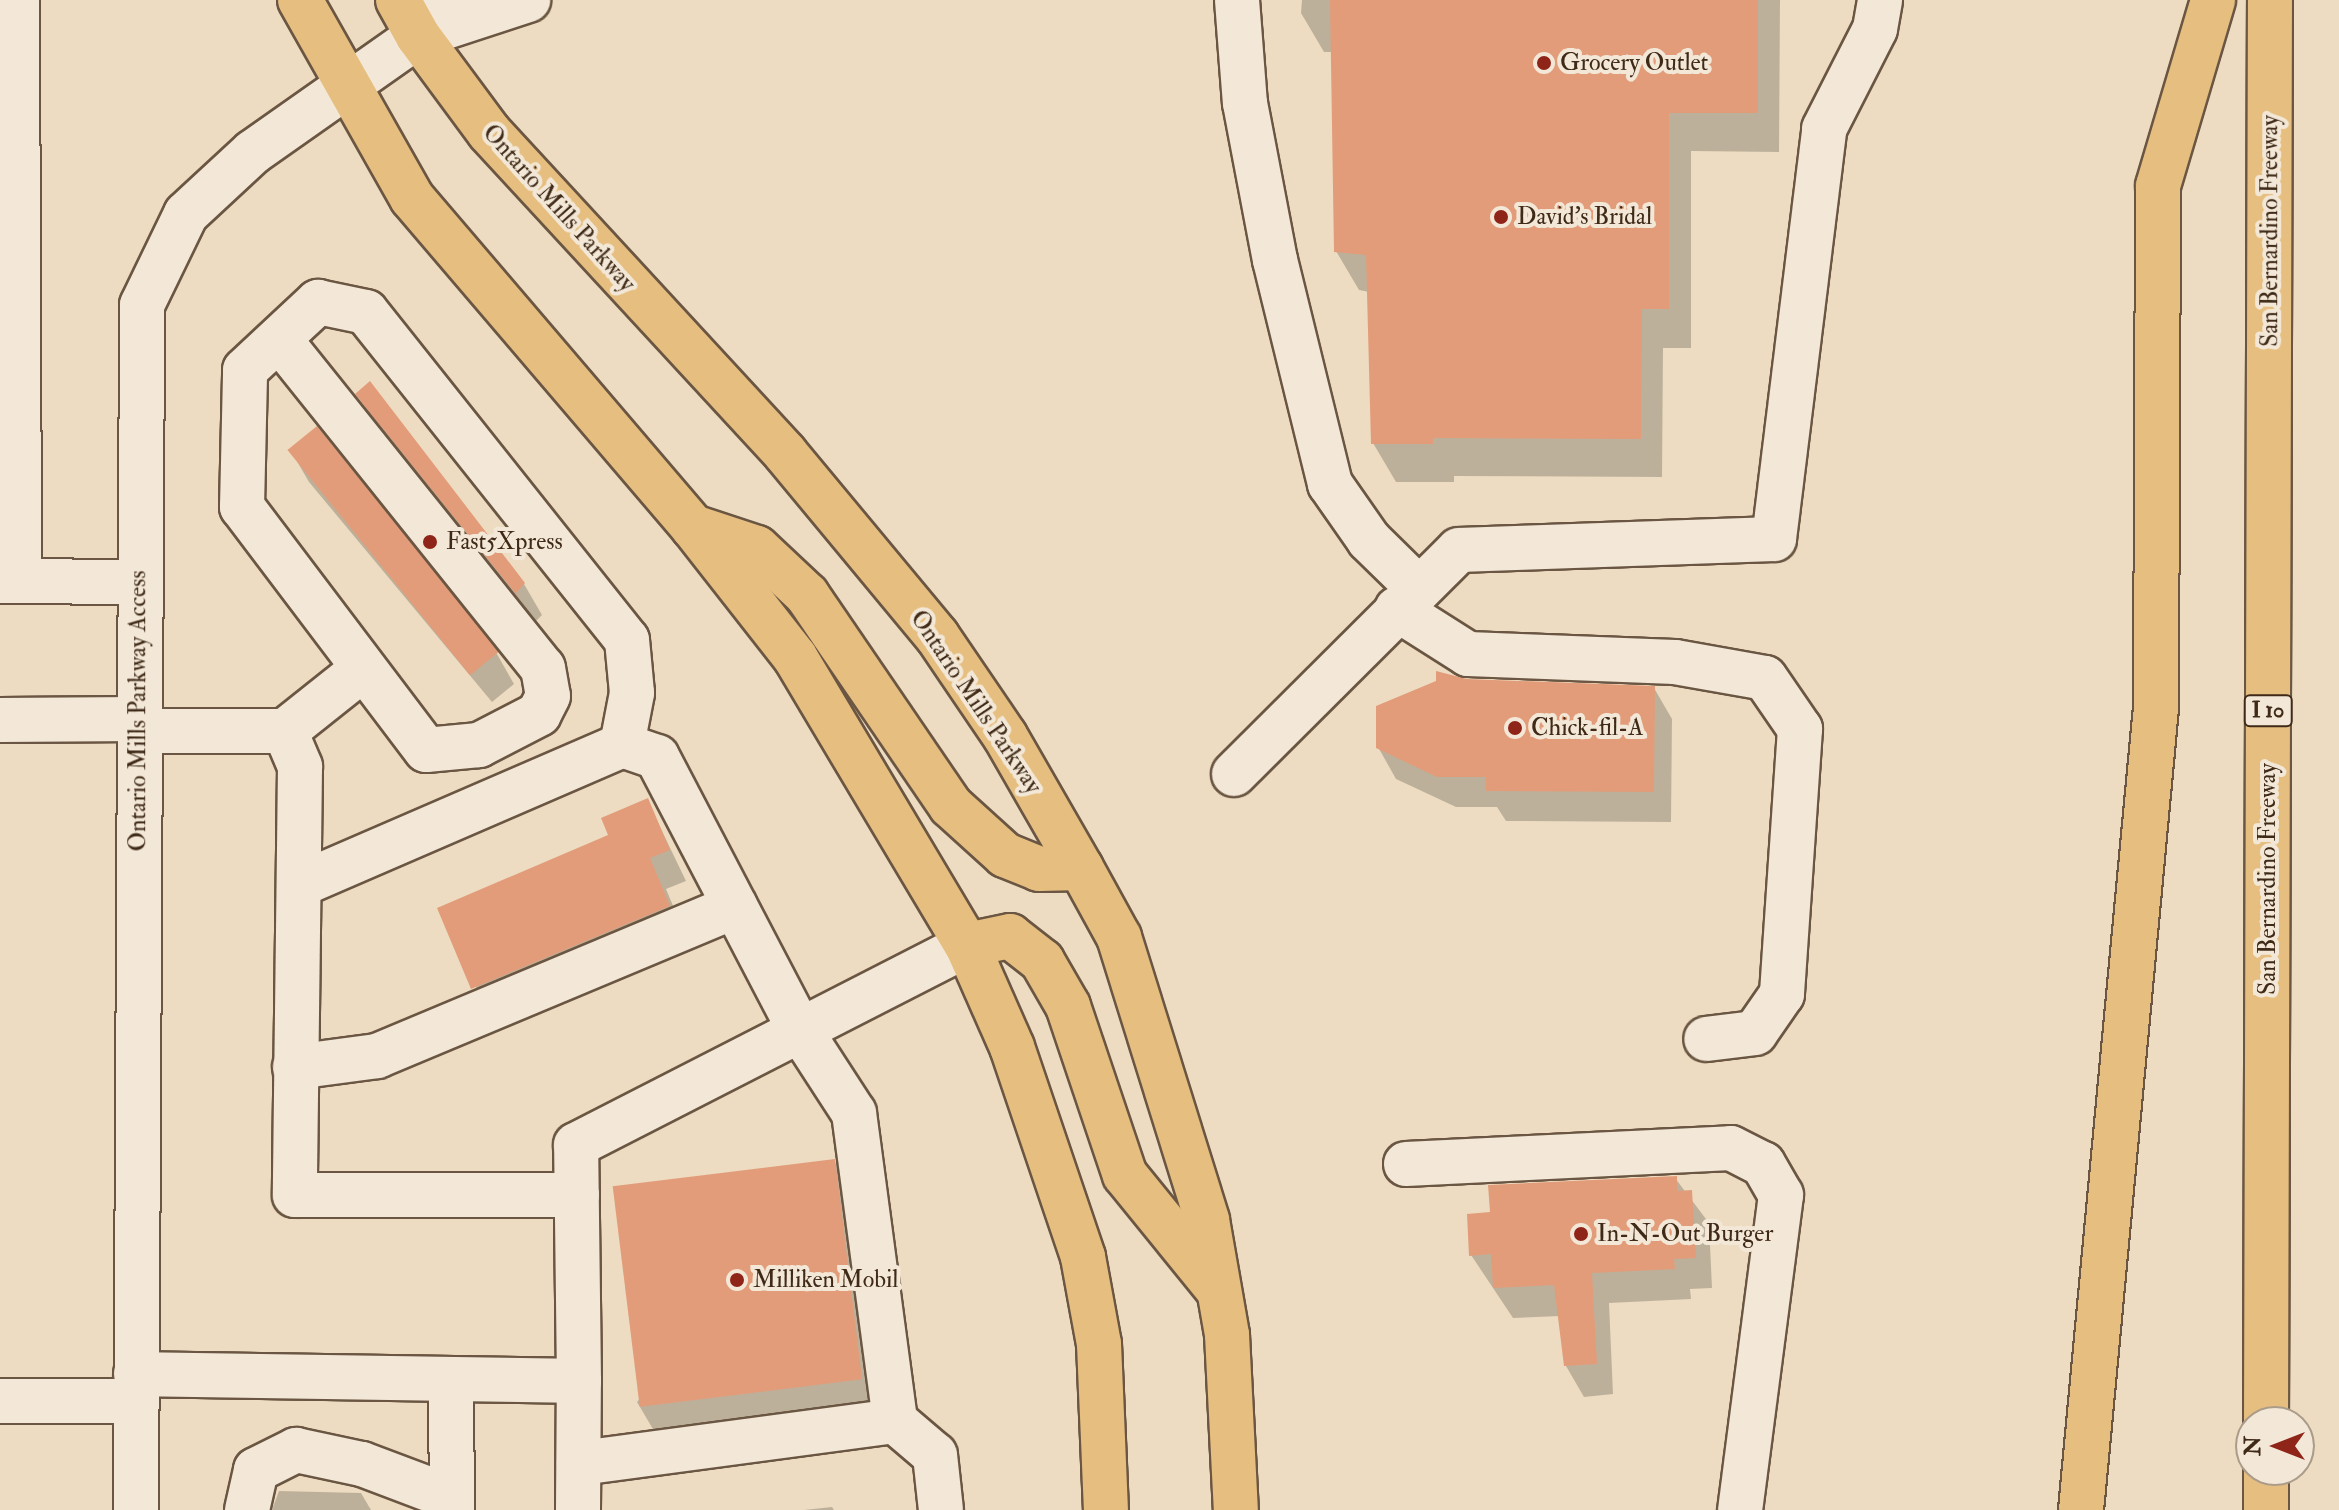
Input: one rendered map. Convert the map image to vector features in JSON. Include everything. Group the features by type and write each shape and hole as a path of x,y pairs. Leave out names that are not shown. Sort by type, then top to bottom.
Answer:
{"main road":[{"path":"300,0 347,89 412,198 693,527 795,657 967,945 1012,1047 1083,1257 1099,1344 1106,1510"},
{"path":"2081,1510 2156,708 2158,186 2213,0"},
{"name":"San Bernardino Freeway","path":"2266,1406 2270,0"},
{"name":"Ontario Mills Parkway","path":"408,18 496,141 785,453 937,636 1005,736 1081,868 1119,937 1207,1220 1227,1335 1236,1510"},
{"path":"693,527 757,548 807,595 951,806 1005,855 1039,869 1081,868"},
{"path":"967,945 1010,936 1042,961 1068,1006 1125,1175 1220,1292"},
{"path":"2266,1486 2266,1510"}],"street":[{"path":"17,0 8,59 10,581 138,582"},
{"path":"408,18 445,0"},
{"path":"408,18 528,0"},
{"path":"1237,0 1245,103 1275,260 1330,484 1407,598 1468,654 1675,662 1765,678 1800,729 1782,994 1755,1033 1706,1039"},
{"path":"1234,774 1407,598 1459,550 1774,539 1824,129 1875,29 1880,0"},
{"name":"Ontario Mills Parkway Access","path":"136,1510 138,582 142,305 186,214 253,152 347,89 408,18"},
{"path":"279,339 543,668 548,696 539,714 479,745 426,750 242,507 245,370 318,302 366,312 627,640 632,693 622,745"},
{"path":"0,720 285,731 363,669"},
{"path":"285,731 300,767 295,1195 577,1195"},
{"path":"299,885 622,745 657,757 800,1030 854,1113 895,1421 935,1455 941,1510"},
{"path":"295,1067 377,1056 735,906"},
{"path":"578,1510 576,1145 967,945"},
{"path":"1406,1164 1731,1148 1763,1164 1781,1195 1740,1510"},
{"path":"247,1510 256,1470 296,1450 362,1464 452,1504 451,1379"},
{"path":"0,1401 136,1388 451,1379 579,1381"},
{"path":"579,1463 895,1421"}],"building":[{"path":"1330,0 1758,0 1758,113 1669,113 1669,309 1642,309 1641,439 1433,438 1433,444 1371,444 1366,255 1334,252"},
{"path":"370,381 525,583 516,593 520,599 355,394"},
{"path":"317,426 500,651 470,675 287,450"},
{"name":"Chick-fil-A","path":"1436,671 1467,679 1655,686 1654,792 1486,791 1486,777 1437,777 1376,748 1376,706 1436,681"},
{"path":"648,798 670,850 650,858 670,906 471,989 437,908 608,835 601,818"},
{"name":"Milliken Mobil","path":"835,1159 862,1379 640,1407 613,1186"},
{"name":"In-N-Out Burger","path":"1677,1176 1677,1191 1692,1190 1696,1258 1674,1259 1675,1269 1592,1273 1597,1364 1564,1366 1554,1285 1493,1288 1491,1254 1469,1256 1467,1214 1490,1212 1488,1185"}],"place":[{"name":"Grocery Outlet","path":"1544,63"},
{"name":"David's Bridal","path":"1501,217"},
{"name":"Fast5Xpress","path":"430,542"},
{"name":"Chick-fil-A","path":"1515,728"},
{"name":"In-N-Out Burger","path":"1581,1234"},
{"name":"Milliken Mobil","path":"737,1280"}]}
